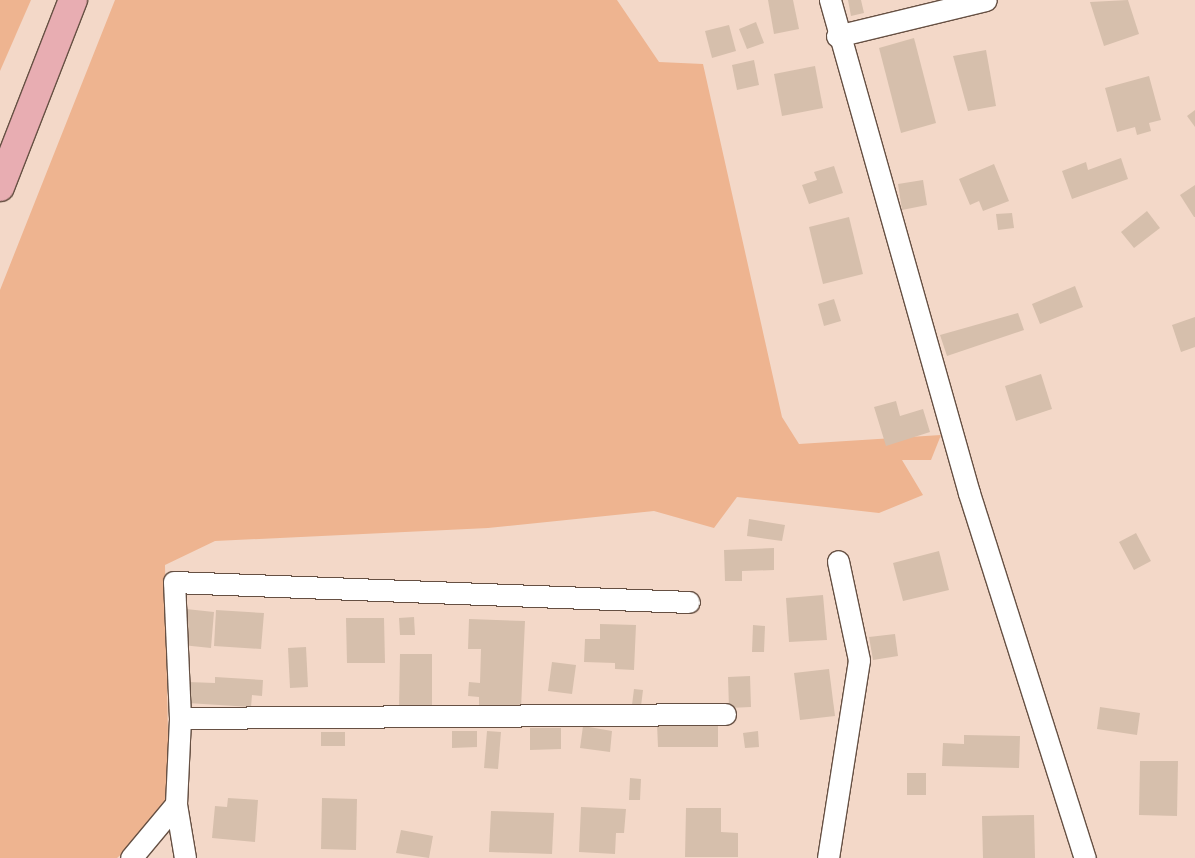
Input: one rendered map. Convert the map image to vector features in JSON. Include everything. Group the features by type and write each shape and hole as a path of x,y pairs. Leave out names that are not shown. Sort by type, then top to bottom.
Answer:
{"main road":[{"path":"0,187 73,0"}],"street":[{"path":"830,0 837,36 969,493 1085,858"},
{"path":"837,36 986,0"},
{"path":"828,858 860,660 838,561"},
{"path":"186,858 176,804 180,718 174,582 689,602"},
{"path":"180,718 725,714"},
{"path":"131,858 176,804"}],"shaded area":[{"path":"0,0 31,0 0,71"},
{"path":"115,0 617,0 659,62 703,64 782,417 799,444 941,435 931,460 902,460 923,495 879,513 737,497 714,528 654,511 488,528 215,541 165,565 169,797 143,835 117,858 0,858 0,290"}],"building":[{"path":"768,0 793,0 799,29 774,34"},
{"path":"848,0 861,0 864,13 851,16"},
{"path":"1128,0 1139,34 1104,46 1090,2"},
{"path":"756,22 764,43 747,49 739,29"},
{"path":"729,25 736,51 712,58 705,31"},
{"path":"914,38 936,123 901,133 879,48"},
{"path":"986,50 996,106 968,111 953,56"},
{"path":"754,60 759,85 737,90 732,65"},
{"path":"815,66 823,108 782,116 774,74"},
{"path":"1149,76 1161,120 1149,123 1151,131 1137,135 1135,127 1117,132 1105,88"},
{"path":"1195,110 1195,127 1187,116"},
{"path":"1121,158 1128,179 1072,199 1062,171 1086,162 1088,170"},
{"path":"994,164 1009,201 983,211 979,201 970,205 959,179"},
{"path":"834,166 843,193 809,204 802,185 817,180 814,172"},
{"path":"923,180 927,205 902,210 898,184"},
{"path":"1195,185 1195,217 1194,217 1180,195"},
{"path":"1147,211 1160,228 1134,248 1121,232"},
{"path":"1012,213 1014,228 998,230 996,214"},
{"path":"849,217 863,274 823,284 809,227"},
{"path":"1075,286 1083,307 1040,324 1032,304"},
{"path":"834,299 841,321 824,326 818,304"},
{"path":"1018,313 1024,330 947,356 940,335"},
{"path":"1195,317 1195,347 1181,352 1172,325"},
{"path":"1041,374 1052,409 1016,421 1005,386"},
{"path":"896,401 900,416 923,409 930,432 886,446 874,407"},
{"path":"749,519 785,525 782,541 747,536"},
{"path":"1136,533 1151,561 1134,570 1119,542"},
{"path":"774,548 774,570 742,571 742,581 725,581 724,550"},
{"path":"939,551 949,590 903,601 893,563"},
{"path":"823,595 827,640 789,642 786,598"},
{"path":"186,609 214,612 211,648 182,645"},
{"path":"216,610 264,613 261,649 214,646"},
{"path":"414,617 415,635 400,635 399,618"},
{"path":"346,618 384,618 385,663 347,663"},
{"path":"469,619 525,621 521,708 479,706 479,697 468,696 469,682 480,683 481,649 468,649"},
{"path":"600,624 636,625 634,670 615,669 615,663 584,662 585,639 600,639"},
{"path":"753,625 765,626 764,652 752,652"},
{"path":"895,634 898,656 873,660 869,637"},
{"path":"306,647 308,687 290,688 288,648"},
{"path":"400,654 432,654 432,709 399,709"},
{"path":"552,662 576,665 572,694 548,691"},
{"path":"829,669 835,716 800,720 794,673"},
{"path":"750,676 751,707 729,708 728,677"},
{"path":"215,677 263,680 262,696 252,695 251,707 187,703 188,682 215,683"},
{"path":"634,689 643,690 641,706 632,705"},
{"path":"1100,707 1140,713 1137,735 1097,729"},
{"path":"657,724 718,724 718,747 658,747"},
{"path":"583,726 612,731 610,752 580,748"},
{"path":"530,728 561,728 561,749 530,750"},
{"path":"452,731 477,731 477,747 452,748"},
{"path":"487,731 501,732 498,769 484,768"},
{"path":"758,731 759,747 745,748 743,733"},
{"path":"321,732 345,732 345,746 321,746"},
{"path":"964,735 1020,736 1019,768 942,766 943,743 964,744"},
{"path":"1140,761 1178,761 1177,816 1139,815"},
{"path":"907,773 926,773 926,795 907,795"},
{"path":"630,778 641,779 640,800 629,800"},
{"path":"228,798 258,800 255,842 212,838 215,806 227,807"},
{"path":"322,798 357,799 356,850 321,849"},
{"path":"581,807 626,809 624,833 616,833 615,854 579,852"},
{"path":"686,808 721,808 721,832 738,833 738,857 685,857"},
{"path":"491,811 554,813 552,854 489,852"},
{"path":"1034,815 1035,858 983,858 982,816"},
{"path":"401,830 433,836 429,858 396,853"}]}
